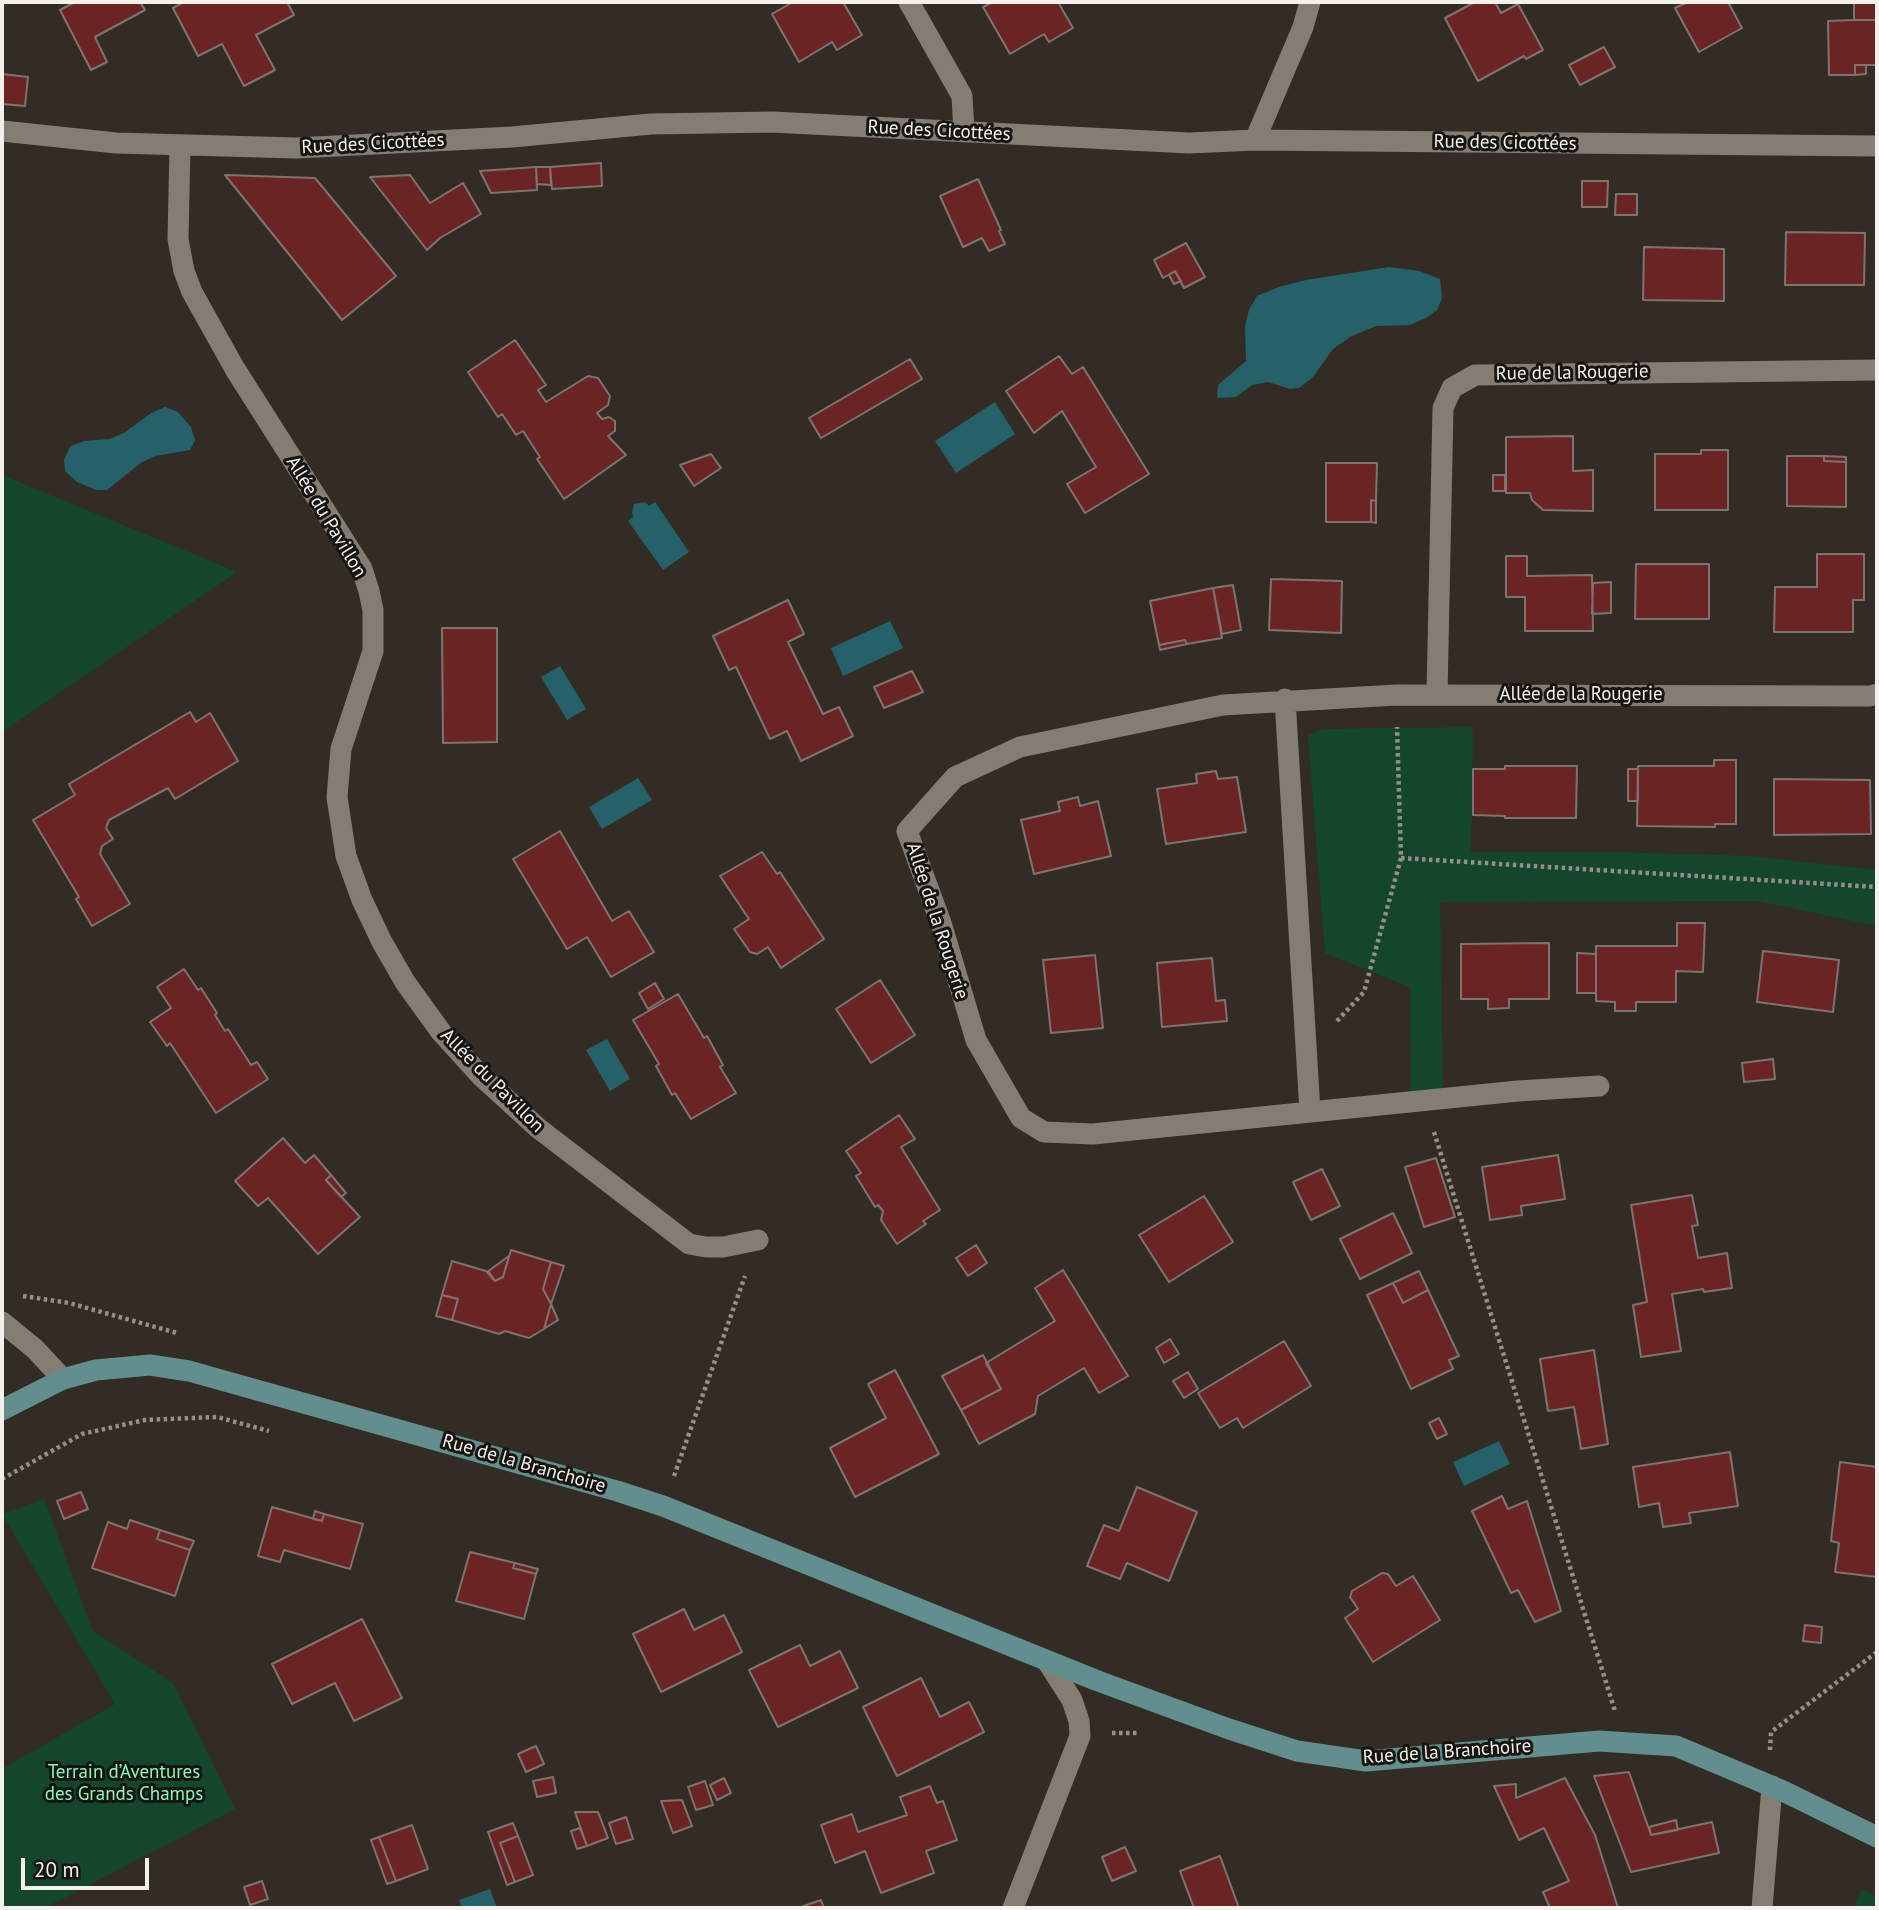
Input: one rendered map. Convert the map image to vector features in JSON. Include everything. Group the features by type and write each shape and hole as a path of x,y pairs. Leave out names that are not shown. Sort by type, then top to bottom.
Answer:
{"main road":[{"name":"Rue de la Branchoire","path":"2,1410 63,1379 129,1365 189,1371 572,1476 663,1506 1047,1661 1228,1729 1297,1751 1366,1761 1599,1741 1649,1742 1675,1746 1772,1786 1877,1837"}],"street":[{"path":"909,2 962,96 964,132"},
{"path":"1255,140 1303,27 1310,2"},
{"name":"Rue des Cicottées","path":"2,131 116,143 310,147 512,137 651,124 772,122 1189,143 1255,140 1877,146"},
{"name":"Allée du Pavillon","path":"180,146 178,239 184,271 192,292 234,369 362,569 369,592 373,610 373,651 341,749 337,797 346,856 362,900 382,942 405,982 441,1032 481,1076 549,1137 689,1244 723,1247 758,1240"},
{"name":"Rue de la Rougerie","path":"1437,694 1443,408 1452,388 1475,375 1877,370"},
{"name":"Allée de la Rougerie","path":"1599,1086 1094,1134 1044,1132 1021,1118 976,1040 941,923 907,831 955,777 1020,747 1223,705 1285,699 1437,694 1877,694"},
{"path":"1285,699 1310,1112"},
{"path":"2,1322 35,1349 63,1379"},
{"path":"1013,1908 1080,1736 1079,1721 1072,1700 1047,1661"},
{"path":"1762,1908 1772,1786"}],"path":[{"path":"1307,1055 1364,992 1401,858 1396,695"},
{"path":"1401,858 1877,887"},
{"path":"1424,1101 1617,1716 1603,1716"},
{"path":"663,1506 758,1240"},
{"path":"2,1479 82,1434 145,1420 217,1417 271,1431"},
{"path":"1772,1786 1772,1732 1877,1652"}],"green space":[{"path":"2,475 237,572 2,732"},
{"path":"1473,727 1471,852 1750,856 1877,870 1877,926 1758,901 1440,902 1443,1090 1411,1098 1410,987 1325,953 1308,735 1324,729"},
{"name":"Terrain d’Aventures des Grands Champs","path":"44,1499 93,1631 173,1683 235,1809 45,1908 2,1908 2,1769 115,1704 2,1514"},
{"path":"1861,1889 1877,1897 1877,1908 1854,1908"}],"water":[{"path":"1389,267 1419,271 1440,279 1442,298 1437,310 1410,325 1376,326 1350,337 1333,349 1312,378 1299,388 1290,389 1268,382 1252,385 1236,397 1217,398 1218,385 1246,361 1245,326 1249,310 1257,296 1306,280"},
{"path":"995,402 1015,434 956,473 935,441"},
{"path":"165,407 178,412 191,427 195,440 190,450 156,456 142,462 107,490 96,490 77,482 65,471 64,459 71,446 84,441 109,439 124,433 151,413"},
{"path":"645,502 649,506 655,502 689,552 663,570 628,521 633,517 634,504"},
{"path":"890,621 903,648 843,676 831,648"},
{"path":"560,666 586,709 567,720 541,677"},
{"path":"638,778 652,800 602,829 589,807"},
{"path":"607,1039 630,1079 610,1091 586,1050"},
{"path":"1499,1441 1510,1464 1464,1486 1453,1462"},
{"path":"490,1889 497,1908 462,1908 459,1900"}],"building":[{"path":"75,2 140,2 145,10 95,37 107,62 91,70 60,10"},
{"path":"184,2 287,2 294,15 256,35 275,70 244,86 222,44 198,56 173,8"},
{"path":"793,2 843,2 862,35 837,50 832,42 799,62 772,14"},
{"path":"993,2 1058,2 1073,28 1049,42 1044,34 1010,54 983,7"},
{"path":"1475,2 1495,2 1501,13 1518,4 1543,50 1526,59 1524,56 1478,81 1445,18"},
{"path":"1688,2 1728,2 1742,28 1699,52 1675,8"},
{"path":"1854,2 1877,2 1877,20 1854,20"},
{"path":"1877,20 1877,65 1855,65 1855,75 1829,75 1828,21"},
{"path":"1604,47 1615,67 1580,85 1569,65"},
{"path":"1855,65 1866,65 1866,74 1855,75"},
{"path":"2,74 28,77 25,106 2,104"},
{"path":"601,163 602,186 552,189 550,167"},
{"path":"536,167 537,190 491,193 480,171"},
{"path":"536,167 550,167 551,185 537,184"},
{"path":"225,175 315,178 396,276 342,320"},
{"path":"410,175 430,203 463,183 481,214 440,238 427,250 370,177"},
{"path":"978,179 1005,244 989,251 982,238 963,247 940,196"},
{"path":"1582,181 1608,181 1607,207 1582,207"},
{"path":"1616,194 1637,194 1637,215 1615,215"},
{"path":"1786,232 1865,233 1864,285 1785,285"},
{"path":"1186,243 1205,277 1184,288 1175,271 1163,278 1154,260"},
{"path":"1644,247 1724,249 1724,301 1643,300"},
{"path":"1175,271 1181,281 1174,284 1169,275"},
{"path":"515,340 546,385 538,390 546,402 588,376 598,378 610,396 608,405 597,413 602,419 609,417 615,421 615,431 608,436 626,455 564,499 537,459 540,457 523,431 516,435 502,414 498,417 468,372"},
{"path":"1059,356 1072,374 1083,367 1149,474 1085,513 1067,484 1096,467 1062,411 1034,433 1006,391"},
{"path":"910,359 922,379 821,438 809,418"},
{"path":"1573,436 1573,471 1593,470 1593,511 1543,510 1532,500 1530,493 1506,493 1506,437"},
{"path":"1701,450 1728,450 1728,510 1655,510 1655,454 1701,454"},
{"path":"711,454 721,468 694,486 680,465"},
{"path":"1787,456 1824,456 1824,461 1846,462 1846,507 1787,506"},
{"path":"1824,456 1846,457 1846,462 1824,461"},
{"path":"1326,463 1377,463 1376,501 1371,500 1371,522 1326,522"},
{"path":"1493,475 1505,475 1505,491 1493,491"},
{"path":"1371,500 1376,501 1376,523 1371,522"},
{"path":"1817,554 1864,554 1864,600 1853,600 1853,632 1774,632 1775,587 1817,587"},
{"path":"1506,556 1527,556 1527,576 1592,575 1593,631 1525,631 1525,597 1506,597"},
{"path":"1636,564 1709,564 1709,619 1635,619"},
{"path":"1271,579 1342,581 1341,633 1269,630"},
{"path":"1611,582 1611,613 1592,614 1593,583"},
{"path":"1233,585 1241,630 1222,634 1213,588"},
{"path":"1213,588 1222,638 1159,645 1150,601"},
{"path":"788,600 804,634 788,642 823,714 839,707 853,736 801,761 787,731 770,739 736,667 729,670 713,636"},
{"path":"442,628 497,628 497,742 443,743"},
{"path":"1185,640 1187,644 1160,650 1159,645"},
{"path":"912,671 923,692 884,708 874,687"},
{"path":"190,712 196,722 210,713 238,761 175,799 168,788 109,820 106,828 113,839 102,846 100,854 130,904 92,926 76,899 79,897 33,820 75,795 69,784"},
{"path":"1714,760 1736,760 1736,824 1715,824 1715,827 1637,826 1638,766 1714,766"},
{"path":"1505,766 1577,766 1576,818 1473,815 1473,769 1505,769"},
{"path":"1628,769 1638,769 1638,801 1628,801"},
{"path":"1216,771 1218,779 1237,777 1246,832 1166,844 1157,789 1197,783 1196,774"},
{"path":"1774,779 1870,780 1871,834 1774,835"},
{"path":"1078,797 1080,806 1098,801 1111,856 1034,874 1021,820 1060,811 1058,802"},
{"path":"560,831 612,921 629,911 654,952 611,977 587,937 567,949 513,859"},
{"path":"762,852 777,874 780,872 824,939 781,968 768,947 757,954 750,952 734,929 749,919 720,876"},
{"path":"1677,923 1705,923 1703,972 1676,971 1676,1002 1636,1002 1636,1011 1615,1011 1615,1002 1596,1001 1596,946 1677,946"},
{"path":"1549,943 1549,999 1509,999 1509,1008 1488,1009 1488,999 1461,999 1461,944"},
{"path":"1763,951 1839,960 1833,1012 1757,1002"},
{"path":"1577,953 1596,954 1596,993 1577,993"},
{"path":"1095,955 1103,1028 1051,1033 1043,960"},
{"path":"1212,958 1216,1001 1225,1000 1227,1021 1162,1027 1157,963"},
{"path":"184,969 198,990 201,988 225,1031 228,1029 251,1065 257,1062 268,1079 216,1113 170,1043 167,1046 150,1022 171,1008 157,987"},
{"path":"880,980 915,1035 871,1063 836,1009"},
{"path":"655,983 664,999 648,1009 639,993"},
{"path":"678,994 704,1038 707,1036 723,1065 720,1067 736,1093 691,1119 675,1093 672,1095 656,1066 659,1064 633,1020"},
{"path":"1773,1059 1775,1079 1744,1082 1742,1063"},
{"path":"899,1115 915,1139 901,1147 940,1210 923,1221 926,1224 897,1244 881,1220 883,1211 878,1205 875,1207 856,1176 861,1173 846,1151"},
{"path":"283,1138 305,1163 314,1155 331,1175 326,1180 360,1217 318,1254 268,1198 258,1206 235,1181"},
{"path":"1558,1155 1565,1199 1521,1206 1522,1215 1490,1220 1482,1167"},
{"path":"1436,1158 1455,1217 1424,1227 1405,1167"},
{"path":"1322,1169 1340,1206 1311,1220 1293,1182"},
{"path":"331,1175 346,1193 341,1197 326,1180"},
{"path":"1692,1195 1698,1225 1692,1226 1698,1258 1727,1253 1732,1288 1672,1294 1681,1351 1641,1357 1633,1305 1647,1302 1631,1205"},
{"path":"1204,1196 1233,1242 1169,1282 1139,1235"},
{"path":"1393,1213 1412,1253 1360,1279 1340,1239"},
{"path":"976,1245 987,1263 968,1276 956,1258"},
{"path":"511,1250 551,1262 543,1289 551,1304 544,1329 529,1338 505,1331 499,1334 452,1320 458,1299 442,1295 452,1261 489,1272 495,1281 503,1277"},
{"path":"509,1256 503,1277 495,1281 487,1272"},
{"path":"551,1262 564,1266 551,1304 543,1289"},
{"path":"1063,1270 1128,1376 1099,1393 1084,1368 1038,1396 1035,1414 979,1444 961,1410 1001,1389 986,1363 1055,1321 1035,1288"},
{"path":"1419,1271 1428,1290 1403,1303 1393,1283"},
{"path":"1393,1283 1403,1303 1428,1290 1459,1356 1449,1360 1453,1369 1411,1389 1367,1295"},
{"path":"442,1295 458,1299 452,1320 436,1316"},
{"path":"551,1304 558,1320 544,1329"},
{"path":"1170,1339 1179,1354 1164,1363 1156,1348"},
{"path":"1284,1341 1311,1386 1243,1428 1237,1418 1220,1428 1198,1393"},
{"path":"1594,1350 1608,1444 1581,1449 1574,1407 1548,1411 1540,1359"},
{"path":"983,1355 1001,1389 961,1410 942,1376"},
{"path":"895,1370 939,1454 855,1497 830,1448 886,1418 868,1384"},
{"path":"1188,1372 1198,1389 1184,1398 1173,1381"},
{"path":"1439,1418 1447,1434 1437,1439 1429,1423"},
{"path":"1730,1452 1738,1506 1689,1513 1691,1523 1663,1527 1659,1503 1639,1507 1633,1467"},
{"path":"1840,1462 1877,1467 1877,1577 1835,1572 1839,1543 1831,1541"},
{"path":"1137,1487 1197,1512 1169,1581 1127,1563 1120,1579 1087,1566 1104,1525 1119,1531"},
{"path":"81,1492 88,1509 64,1519 57,1501"},
{"path":"1502,1496 1508,1509 1527,1501 1561,1611 1535,1622 1518,1590 1511,1593 1472,1511"},
{"path":"272,1507 322,1521 324,1514 363,1524 350,1569 284,1550 280,1562 258,1556"},
{"path":"315,1511 324,1514 322,1521 313,1519"},
{"path":"130,1520 160,1530 157,1539 190,1550 175,1596 92,1568 108,1522 127,1529"},
{"path":"160,1530 194,1541 190,1550 157,1539"},
{"path":"470,1552 515,1563 513,1568 536,1574 524,1619 456,1601"},
{"path":"515,1563 538,1569 536,1574 513,1568"},
{"path":"1382,1573 1388,1574 1396,1586 1413,1576 1440,1620 1373,1662 1345,1618 1358,1609 1350,1597 1352,1591"},
{"path":"684,1609 694,1630 724,1615 742,1652 661,1692 633,1634"},
{"path":"362,1619 402,1698 354,1721 335,1683 292,1704 272,1664"},
{"path":"1805,1625 1822,1627 1821,1643 1803,1641"},
{"path":"800,1645 810,1666 840,1651 858,1688 778,1727 749,1670"},
{"path":"921,1678 940,1717 969,1702 984,1732 897,1776 863,1707"},
{"path":"536,1746 544,1764 526,1772 518,1754"},
{"path":"1629,1772 1651,1835 1712,1822 1719,1853 1631,1872 1594,1776"},
{"path":"553,1777 556,1793 537,1797 533,1781"},
{"path":"724,1778 731,1793 717,1800 710,1785"},
{"path":"1565,1778 1595,1835 1618,1908 1550,1908 1543,1892 1569,1881 1544,1828 1519,1840 1494,1786 1516,1784 1516,1798"},
{"path":"705,1781 713,1805 696,1810 688,1787"},
{"path":"930,1786 937,1803 943,1801 957,1840 926,1851 934,1873 881,1893 865,1851 835,1863 821,1825 852,1814 858,1832 907,1815 900,1797"},
{"path":"682,1800 692,1826 673,1833 661,1801"},
{"path":"575,1812 598,1812 608,1838 587,1846"},
{"path":"626,1817 633,1839 616,1844 609,1823"},
{"path":"1676,1820 1678,1830 1651,1835 1649,1827"},
{"path":"513,1823 518,1836 500,1843 515,1882 507,1885 488,1832"},
{"path":"412,1825 428,1869 396,1881 379,1837"},
{"path":"580,1828 587,1846 577,1849 571,1831"},
{"path":"518,1836 533,1875 515,1882 500,1843"},
{"path":"379,1837 396,1881 387,1884 371,1840"},
{"path":"1125,1847 1136,1871 1112,1881 1102,1857"},
{"path":"1220,1856 1239,1908 1194,1908 1180,1871"},
{"path":"262,1881 268,1899 250,1905 244,1887"},
{"path":"821,1900 824,1908 798,1908"}]}
